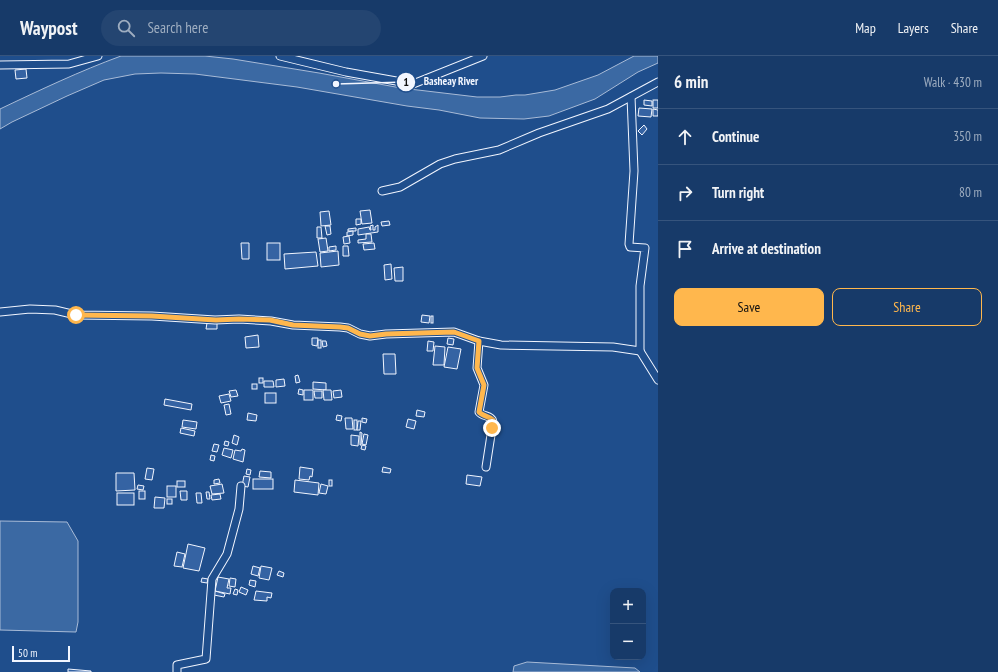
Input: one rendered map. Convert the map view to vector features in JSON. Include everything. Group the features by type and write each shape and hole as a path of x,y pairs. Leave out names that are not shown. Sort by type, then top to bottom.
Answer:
{"street":[{"path":"0,65 69,64 98,56"},
{"path":"280,56 346,72 413,84 483,56"},
{"path":"382,191 400,187 440,164 455,159 499,150 539,133 608,109 658,82"},
{"path":"631,97 634,171 629,244 630,247 645,248 640,286 640,351 658,380"},
{"path":"0,312 30,309 55,310 76,315 152,316 216,320 270,320 293,325 348,328 360,334 370,336 393,333 454,332 479,341 501,345 613,347 640,351"},
{"path":"479,341 477,368 484,385 479,412 480,414 493,420 486,467"},
{"path":"176,672 177,665 206,659 212,579 227,554 240,509 241,486"}],"water":[{"path":"121,56 205,56 233,59 401,88 477,97 525,95 555,90 598,75 634,56 658,56 658,63 638,72 595,99 549,116 524,119 480,118 297,87 195,74 161,73 135,74 104,80 67,96 0,129 0,109 75,74"},
{"path":"0,521 67,522 78,541 78,622 76,632 0,630"},
{"path":"527,662 635,668 640,672 513,672 514,666"}],"building":[{"path":"26,69 27,78 16,79 15,70"},
{"path":"644,100 652,101 652,106 644,105"},
{"path":"653,100 658,100 658,108 653,108"},
{"path":"639,108 652,109 651,117 638,116"},
{"path":"653,109 658,110 658,116 653,116"},
{"path":"644,125 647,129 642,135 638,131"},
{"path":"370,210 372,223 362,224 360,211"},
{"path":"329,211 331,225 321,226 320,212"},
{"path":"356,219 361,219 361,224 356,225"},
{"path":"389,221 390,225 382,226 381,222"},
{"path":"373,225 373,230 375,230 375,227 378,225 378,232 358,235 358,229 369,227 371,230 370,226"},
{"path":"325,226 330,226 331,234 327,235"},
{"path":"317,227 321,227 322,238 317,238"},
{"path":"356,228 356,231 348,231 348,229"},
{"path":"353,231 353,235 347,236 347,232"},
{"path":"366,234 371,234 372,242 358,243 358,240 366,239"},
{"path":"349,236 350,243 344,244 343,237"},
{"path":"326,238 328,251 320,252 318,239"},
{"path":"241,243 249,243 249,259 242,259"},
{"path":"267,243 280,243 280,260 267,260"},
{"path":"374,243 375,249 364,250 363,244"},
{"path":"336,246 336,250 329,251 329,247"},
{"path":"343,246 348,246 349,256 343,256"},
{"path":"338,251 339,265 321,267 320,253"},
{"path":"316,252 318,266 285,269 284,254"},
{"path":"391,264 392,279 385,280 384,265"},
{"path":"403,267 403,281 395,281 394,268"},
{"path":"422,315 430,316 429,323 421,322"},
{"path":"431,316 433,316 433,323 431,323"},
{"path":"207,323 217,323 217,329 206,329"},
{"path":"258,335 259,347 246,348 245,337"},
{"path":"312,338 318,338 317,346 312,345"},
{"path":"448,338 454,339 453,345 447,344"},
{"path":"318,340 321,340 321,348 318,348"},
{"path":"322,341 326,341 327,346 323,347"},
{"path":"428,341 434,342 433,351 427,351"},
{"path":"435,346 445,347 444,365 433,365"},
{"path":"448,347 461,349 457,369 444,367"},
{"path":"383,354 395,354 396,374 384,374"},
{"path":"298,375 300,382 296,383 295,376"},
{"path":"259,378 263,378 263,383 259,383"},
{"path":"284,379 285,386 276,387 276,380"},
{"path":"264,381 273,381 274,387 264,387"},
{"path":"313,382 326,383 326,390 313,389"},
{"path":"252,384 257,384 257,389 252,389"},
{"path":"299,389 303,390 303,395 298,394"},
{"path":"236,390 238,396 231,397 229,391"},
{"path":"304,390 313,390 313,400 304,400"},
{"path":"323,390 331,390 332,400 324,400"},
{"path":"341,390 342,397 334,398 333,391"},
{"path":"314,391 322,391 322,398 315,398"},
{"path":"265,393 276,393 276,403 265,403"},
{"path":"229,394 231,401 221,403 219,396"},
{"path":"165,399 192,404 191,410 164,405"},
{"path":"229,404 231,414 226,415 224,405"},
{"path":"417,410 425,412 424,417 416,416"},
{"path":"248,413 257,415 256,421 247,420"},
{"path":"337,415 342,416 341,421 336,420"},
{"path":"345,418 352,418 353,429 346,429"},
{"path":"362,418 367,419 366,423 362,422"},
{"path":"408,419 416,421 414,429 406,427"},
{"path":"183,420 197,422 196,429 182,427"},
{"path":"354,420 357,420 357,430 354,430"},
{"path":"358,421 361,421 360,430 357,430"},
{"path":"181,428 195,431 194,436 180,433"},
{"path":"360,432 362,433 361,445 360,445"},
{"path":"364,434 368,435 366,445 362,444"},
{"path":"234,435 239,437 237,445 232,443"},
{"path":"351,435 359,436 358,446 351,445"},
{"path":"225,441 229,442 228,446 224,445"},
{"path":"214,444 219,445 217,452 212,451"},
{"path":"362,445 366,446 365,450 361,449"},
{"path":"224,448 233,450 231,458 222,455"},
{"path":"242,449 245,450 243,462 233,459 235,450 241,451"},
{"path":"211,455 215,456 214,461 210,460"},
{"path":"300,467 313,469 312,477 310,476 309,480 299,479"},
{"path":"383,467 391,469 390,473 382,472"},
{"path":"147,468 154,469 152,480 145,479"},
{"path":"247,469 251,470 250,475 246,474"},
{"path":"260,471 271,472 271,478 259,477"},
{"path":"116,473 134,473 135,490 116,491"},
{"path":"467,475 482,477 480,486 466,484"},
{"path":"244,476 250,477 248,487 242,486"},
{"path":"219,479 220,483 214,484 214,480"},
{"path":"253,479 273,479 273,489 253,489"},
{"path":"295,480 319,483 318,495 294,492"},
{"path":"329,480 332,480 332,486 329,486"},
{"path":"177,481 185,481 185,487 177,487"},
{"path":"222,484 224,493 212,494 210,486"},
{"path":"321,484 328,486 326,494 319,493"},
{"path":"138,485 144,486 143,490 137,489"},
{"path":"167,486 176,486 176,497 167,497"},
{"path":"139,491 145,491 145,499 139,499"},
{"path":"180,491 187,491 187,500 181,500"},
{"path":"206,492 209,492 210,499 207,499"},
{"path":"117,493 134,493 134,505 117,505"},
{"path":"196,493 201,493 202,503 197,503"},
{"path":"220,494 221,499 212,500 211,495"},
{"path":"155,497 165,498 164,508 154,508"},
{"path":"167,499 172,499 172,504 167,504"},
{"path":"188,544 205,548 199,571 183,568"},
{"path":"177,552 185,554 182,567 174,566"},
{"path":"253,566 260,568 258,576 251,574"},
{"path":"261,566 272,568 269,580 259,578"},
{"path":"279,571 284,573 283,577 277,575"},
{"path":"218,577 229,579 227,588 231,588 230,594 215,591"},
{"path":"202,578 208,579 207,583 201,582"},
{"path":"230,578 236,579 235,587 229,586"},
{"path":"250,580 256,581 255,587 249,585"},
{"path":"241,587 248,590 246,595 239,592"},
{"path":"235,589 238,590 237,595 233,594"},
{"path":"215,591 225,594 224,597 214,595"},
{"path":"256,591 272,593 271,598 267,597 267,601 254,600"},
{"path":"68,669 91,671 91,672 68,672"}],"place":[{"name":"Basheay River","path":"336,84"}],"route":[{"path":"76,315 152,316 216,320 270,320 293,325 348,328 360,334 370,336 415,332 454,332 479,341 477,368 484,385 479,412 480,414 493,420 492,428"}]}
